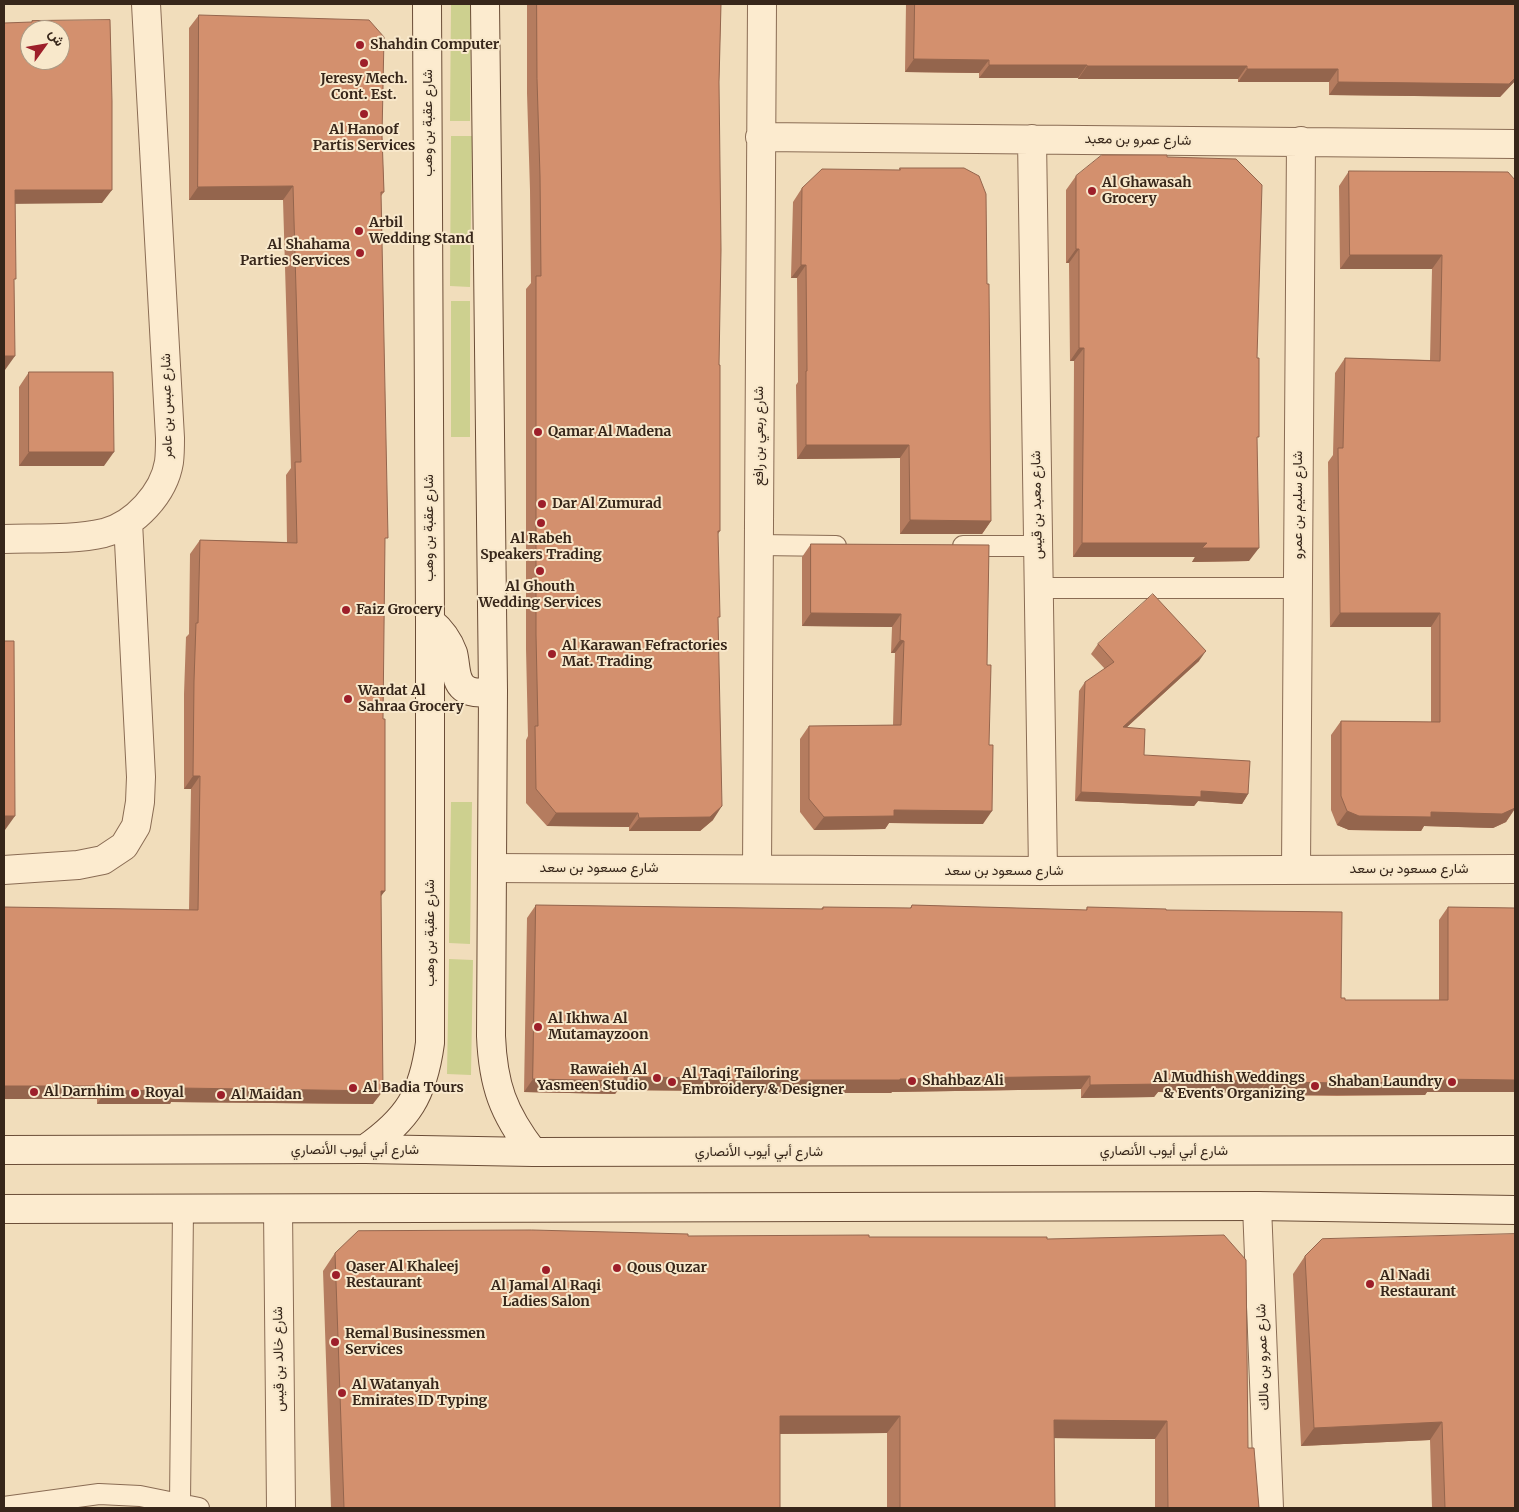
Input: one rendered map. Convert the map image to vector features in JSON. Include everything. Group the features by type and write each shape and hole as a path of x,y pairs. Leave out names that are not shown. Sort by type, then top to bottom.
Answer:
{"street":[{"name":"شارع عبس بن عامر","path":"4,539 84,536 106,532 128,522 147,506 161,486 169,463 170,438 146,4"},
{"name":"شارع عقبة بن وهب","path":"365,1149 387,1134 404,1115 418,1093 426,1069 430,1043 427,4"},
{"path":"485,4 492,691 492,1061 497,1086 506,1110 518,1132 533,1152"},
{"name":"شارع ربعي بن رافع","path":"757,869 762,4"},
{"name":"شارع عمرو بن معبد","path":"760,137 1515,144"},
{"name":"شارع معبد بن قيس","path":"1032,139 1044,871"},
{"name":"شارع سليم بن عمرو","path":"1296,869 1301,142"},
{"path":"4,870 78,865 103,860 124,846 136,826 140,802 141,776 128,522"},
{"path":"430,621 441,630 448,640 456,662 456,676 460,684 473,693 481,694 492,691"},
{"name":"شارع مسعود بن سعد","path":"492,868 1044,871 1515,869"},
{"name":"شارع أبي أيوب الأنصاري","path":"4,1150 365,1149 533,1152 1515,1150"},
{"path":"4,1209 1257,1206 1515,1210"},
{"name":"شارع عمرو بن مالك","path":"1257,1206 1269,1508"},
{"name":"شارع خالد بن قيس","path":"278,1209 281,1508"}],"lane":[{"path":"758,545 858,546"},
{"path":"948,546 1038,546"},
{"path":"1038,588 1298,588"},
{"path":"180,1503 183,1209"},
{"path":"4,1507 99,1494 140,1496 199,1508"}],"green space":[{"path":"451,4 471,4 470,121 450,121"},
{"path":"451,136 472,136 470,287 450,286"},
{"path":"451,301 470,301 470,437 451,437"},
{"path":"451,802 472,802 470,944 449,943"},
{"path":"449,959 473,960 471,1075 447,1074"}],"building":[{"path":"537,4 721,4 719,82 721,250 719,365 720,531 718,531 720,617 718,617 722,806 710,817 639,818 638,813 556,813 536,789 535,726 538,726 536,635 536,276 541,276"},
{"path":"915,4 1515,4 1515,78 1509,84 1338,82 1338,69 1247,69 1247,66 989,65 989,60 914,59"},
{"path":"199,15 369,20 384,37 382,136 384,192 381,192 388,538 385,538 383,719 385,719 385,891 381,891 383,1091 179,1088 179,1090 106,1091 106,1086 4,1086 4,907 198,910 200,776 193,776 194,681 196,623 198,623 200,540 297,543 295,462 301,462 293,186 198,187"},
{"path":"110,20 112,190 15,190 15,356 4,356 4,23 20,22 20,70 70,70 70,21"},
{"path":"1102,155 1167,155 1167,157 1236,159 1262,185 1257,358 1259,358 1259,437 1257,437 1259,548 1202,548 1207,543 1082,543 1084,348 1079,348 1079,249 1076,249 1076,176"},
{"path":"900,168 964,168 979,176 986,194 987,284 989,284 991,521 910,520 909,445 806,445 806,265 801,265 802,188 822,169 900,170"},
{"path":"1349,171 1508,172 1515,180 1515,808 1502,814 1431,812 1431,817 1359,816 1347,811 1341,796 1341,721 1440,722 1440,613 1340,613 1338,448 1343,448 1345,358 1440,361 1442,255 1350,255"},
{"path":"29,372 113,372 114,452 29,452"},
{"path":"811,544 989,545 987,665 991,665 989,745 993,745 992,811 894,810 894,816 824,817 809,799 809,726 901,725 904,641 900,640 901,614 811,613"},
{"path":"1153,594 1206,651 1123,727 1145,729 1144,755 1250,761 1248,794 1201,791 1201,797 1081,792 1085,682 1114,662 1098,644"},
{"path":"4,641 14,641 15,816 4,816"},
{"path":"536,905 823,909 823,907 911,908 912,905 1087,910 1087,907 1342,912 1341,998 1345,998 1345,1000 1448,1000 1448,907 1515,908 1515,1080 1434,1079 1434,1082 1346,1083 1163,1079 1163,1084 1090,1085 1090,1076 900,1080 731,1080 731,1078 624,1077 624,1081 533,1079"},
{"path":"532,1230 688,1234 688,1236 869,1235 869,1237 1047,1237 1047,1239 1224,1235 1246,1260 1248,1448 1254,1448 1259,1508 1168,1508 1167,1421 1054,1420 1055,1508 900,1508 900,1416 780,1416 780,1508 344,1508 335,1253 358,1231"},
{"path":"1515,1234 1515,1508 1445,1508 1442,1422 1314,1428 1305,1256 1322,1239"}],"place":[{"name":"Shahdin Computer","path":"360,45"},
{"name":"Jeresy Mech. Cont. Est.","path":"364,63"},
{"name":"Al Hanoof Partis Services","path":"364,114"},
{"name":"Al Ghawasah Grocery","path":"1092,191"},
{"name":"Arbil Wedding Stand","path":"359,231"},
{"name":"Al Shahama Parties Services","path":"360,253"},
{"name":"Qamar Al Madena","path":"538,432"},
{"name":"Dar Al Zumurad","path":"542,504"},
{"name":"Al Rabeh Speakers Trading","path":"541,523"},
{"name":"Al Ghouth Wedding Services","path":"540,571"},
{"name":"Faiz Grocery","path":"346,610"},
{"name":"Al Karawan Fefractories Mat. Trading","path":"552,654"},
{"name":"Wardat Al Sahraa Grocery","path":"348,699"},
{"name":"Al Ikhwa Al Mutamayzoon","path":"538,1027"},
{"name":"Rawaieh Al Yasmeen Studio","path":"657,1078"},
{"name":"Shahbaz Ali","path":"912,1081"},
{"name":"Al Taqi Tailoring Embroidery & Designer","path":"672,1082"},
{"name":"Shaban Laundry","path":"1452,1082"},
{"name":"Al Mudhish Weddings & Events Organizing","path":"1315,1086"},
{"name":"Al Badia Tours","path":"353,1088"},
{"name":"Al Darnhim","path":"34,1092"},
{"name":"Royal","path":"135,1093"},
{"name":"Al Maidan","path":"221,1095"},
{"name":"Qous Quzar","path":"617,1268"},
{"name":"Al Jamal Al Raqi Ladies Salon","path":"546,1270"},
{"name":"Qaser Al Khaleej Restaurant","path":"336,1275"},
{"name":"Al Nadi Restaurant","path":"1370,1284"},
{"name":"Remal Businessmen Services","path":"335,1342"},
{"name":"Al Watanyah Emirates ID Typing","path":"342,1393"}]}
